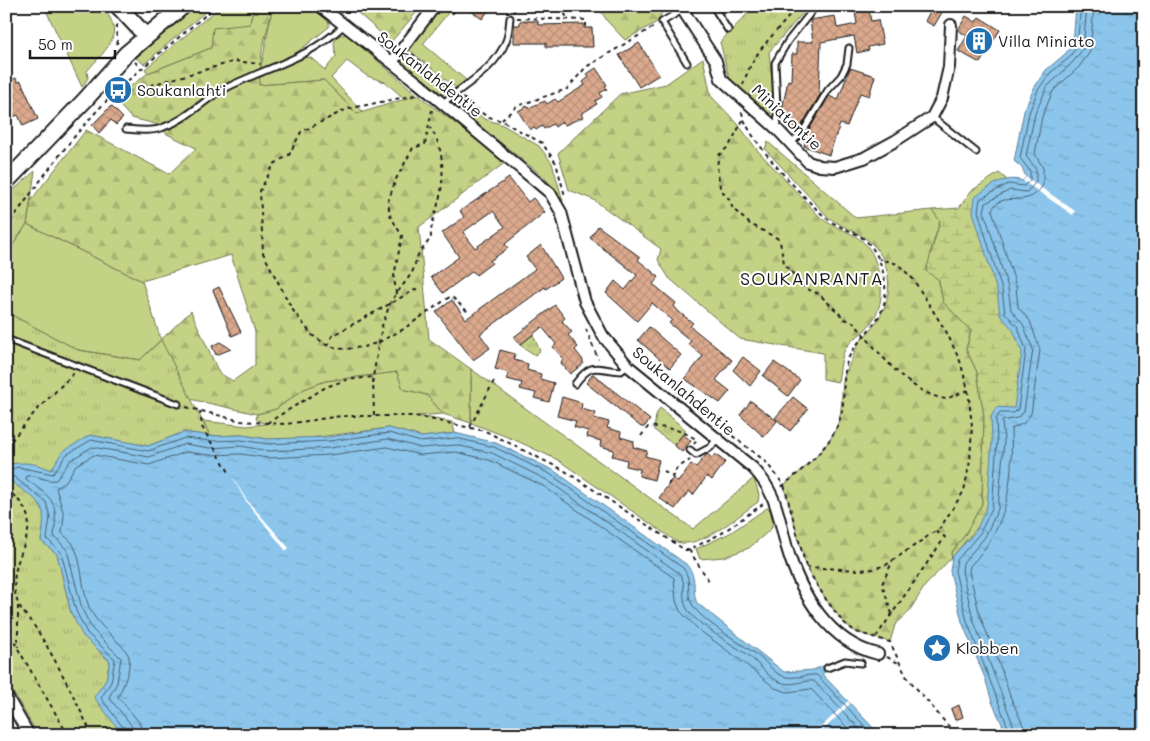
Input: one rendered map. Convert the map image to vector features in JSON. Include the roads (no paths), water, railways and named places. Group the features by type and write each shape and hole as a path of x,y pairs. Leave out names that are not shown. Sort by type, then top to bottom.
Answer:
{"street":[{"path":"6,182 85,100 126,54 145,36 183,6"},
{"name":"Soukanlahdentie","path":"320,6 441,101 540,183 557,202 588,308 603,336 628,366 753,468 768,486 776,503 792,566 815,608 846,641 878,654"},
{"path":"392,62 436,6"},
{"name":"Miniatontie","path":"682,10 716,61 721,79 778,130 808,162 820,166 835,167 864,158 895,142 932,117"},
{"path":"116,11 145,36"},
{"path":"932,117 942,98 949,67 951,25"},
{"path":"6,695 29,735"}],"lane":[{"path":"687,63 662,22 693,6"},
{"path":"713,6 728,30"},
{"path":"778,130 775,63 788,41 816,6"},
{"path":"441,101 479,77 500,53 506,41 510,18"},
{"path":"126,128 141,130 162,128 169,125 226,88 277,66 329,40 344,26"},
{"path":"790,144 802,133 828,90 841,76 847,64 849,48"},
{"path":"932,117 976,152"},
{"path":"6,339 178,404"},
{"path":"575,384 584,372 591,368 598,366 621,371 628,366"},
{"path":"690,450 696,455 711,447 717,438"},
{"path":"827,668 845,661 861,663"}],"water":[{"path":"1076,6 1144,6 1144,735 1007,735 992,702 985,678 962,622 950,571 952,557 976,531 987,506 992,440 991,417 996,407 1014,408 1022,352 1013,330 1000,315 997,291 973,212 975,197 986,189 1010,179 1023,181 1026,177 1022,168 1014,161 1024,111 1034,88 1046,70 1065,54 1073,44"},
{"path":"389,428 422,437 455,433 496,443 553,470 686,564 694,579 697,603 784,672 813,670 826,665 828,670 822,674 880,735 128,735 119,730 94,697 106,680 110,661 83,636 71,613 57,554 41,541 43,526 42,508 33,497 6,477 6,465 29,463 51,470 62,452 90,435 148,446 184,432 210,436 242,435 268,439 329,437"}],"place":[{"name":"Villa Miniato","path":"979,41"},
{"name":"Soukanlahti","path":"118,90"},
{"name":"Klobben","path":"937,648"}],"district":[{"name":"SOUKANRANTA","path":"812,279"}]}
